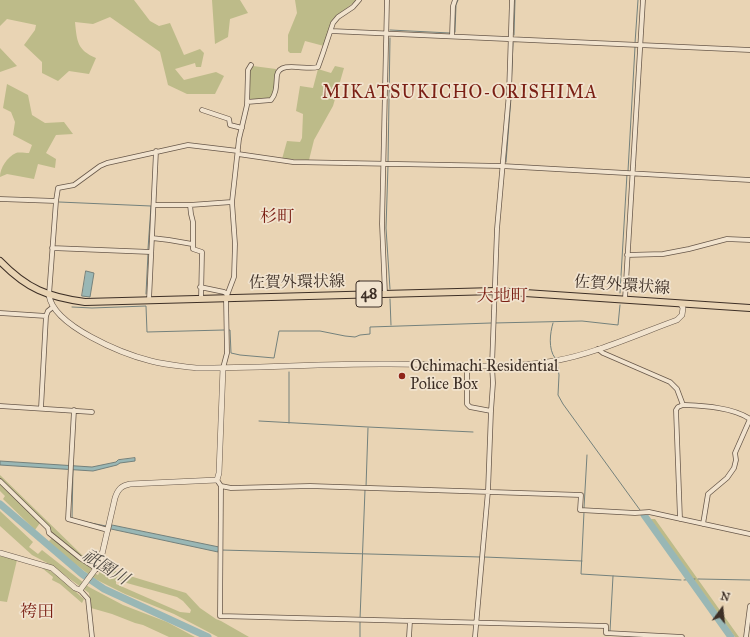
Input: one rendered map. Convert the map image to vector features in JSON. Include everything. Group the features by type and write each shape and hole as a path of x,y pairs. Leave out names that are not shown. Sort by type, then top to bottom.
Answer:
{"main road":[{"name":"佐賀外環状線","path":"0,261 27,284 49,295 85,302 226,296 495,291 750,308"}],"street":[{"path":"247,102 271,100 275,93 277,74 279,70 283,68 318,67 333,24 338,17 353,7 359,0"},
{"path":"385,294 382,224 385,34 387,0"},
{"path":"452,36 453,6 455,0"},
{"path":"475,637 488,491 493,383 492,366 497,229 509,93 512,0"},
{"path":"625,299 643,0"},
{"path":"331,31 750,50"},
{"path":"217,480 219,474 223,368 227,353 226,296 230,290 234,277 235,244 232,202 238,152 247,102 248,70 251,65"},
{"path":"202,110 228,119 230,125 242,128"},
{"path":"681,304 683,308 682,314 677,320 598,349 537,364 467,367 383,364 223,368 196,368 172,365 127,354 89,336 72,324 53,307 49,295 58,188 74,185 100,166 107,163 188,145 294,162 502,166 750,180"},
{"path":"149,300 156,151"},
{"path":"0,199 56,201"},
{"path":"154,205 190,205 232,202"},
{"path":"190,205 190,214 194,222 193,249 202,252 200,287 201,298"},
{"path":"152,238 192,244"},
{"path":"628,255 663,254 727,239 750,240"},
{"path":"52,248 151,252"},
{"path":"200,287 224,292 226,296"},
{"path":"41,408 46,316 48,311 53,307"},
{"path":"0,313 46,316"},
{"path":"598,349 603,353 670,382 676,388 683,405"},
{"path":"467,367 467,404 470,407 491,410"},
{"path":"680,519 676,410 678,407 683,405 715,407 750,419 735,453 736,460 734,468 727,478 708,494 703,524"},
{"path":"0,406 92,412"},
{"path":"74,410 68,519 108,530"},
{"path":"217,480 221,486 220,616 606,626 606,633 610,634 682,637"},
{"path":"81,589 97,569 102,557 117,492 124,486 217,480"},
{"path":"0,481 48,528 49,533 80,558 97,569"},
{"path":"221,486 231,488 310,486 581,495 580,510 584,511 635,513 649,512 750,534"},
{"path":"0,553 52,568 75,588 81,589 88,600 92,637"},
{"path":"746,637 750,606"},
{"path":"409,637 410,621"}],"shaded area":[{"path":"0,0 134,0 150,21 159,26 170,23 184,55 200,49 204,53 201,67 196,67 195,63 175,69 184,80 216,72 224,76 215,94 187,94 168,85 160,52 110,17 93,24 75,22 76,35 79,44 85,52 96,58 89,74 69,71 58,81 42,73 42,62 24,45 35,30 36,25 7,19 0,26"},
{"path":"212,0 240,0 248,13 230,19 228,37 215,44"},
{"path":"295,0 357,0 333,19 324,46 305,41 301,53 290,53 288,51 288,35 297,13"},
{"path":"0,48 17,66 0,72"},
{"path":"253,66 276,69 274,94 270,99 248,100 249,72"},
{"path":"335,66 344,68 333,106 314,140 309,160 282,159 287,141 300,142 302,138 303,114 296,111 300,86 313,88 318,69 331,73"},
{"path":"7,84 28,95 32,115 45,123 64,122 73,134 56,135 46,153 56,159 55,168 38,164 34,179 7,174 0,177 3,167 10,157 17,153 29,153 32,145 13,135 15,122 11,112 3,108"},
{"path":"0,475 82,555 96,563 90,571 98,575 103,565 120,573 186,593 200,608 216,619 249,637 218,637 174,614 125,594 95,579 47,543 54,536 42,520 35,530 3,499 5,496 0,491","holes":["116,580 177,597 191,610 190,613 180,612 116,584"]},
{"path":"0,511 33,542 29,547 38,554 42,550 89,587 123,605 167,622 195,637 169,637 143,625 91,608 89,593 51,565 32,555 0,526"},
{"path":"650,519 655,519 739,637 735,637"},
{"path":"0,556 17,560 7,602 0,601"},
{"path":"42,568 54,573 64,581 84,599 82,603 60,584 52,580 53,577"}],"water":[{"path":"86,271 94,273 90,297 82,296"},
{"path":"135,458 135,461 120,463 93,471 0,465 0,461 92,467 116,462 118,460"},
{"path":"112,525 219,547 218,552 111,529"}],"waterway":[{"path":"455,32 456,5 458,0"},
{"path":"514,35 515,0"},
{"path":"635,43 638,0"},
{"path":"390,30 450,33"},
{"path":"388,163 390,38"},
{"path":"511,89 513,43"},
{"path":"628,171 635,47"},
{"path":"506,162 511,98"},
{"path":"388,166 386,228 390,289"},
{"path":"620,293 627,174"},
{"path":"59,202 151,206 148,249"},
{"path":"146,294 148,254"},
{"path":"390,299 391,325"},
{"path":"494,323 582,321 618,325 620,305"},
{"path":"72,307 92,308 146,306 147,332 224,330"},
{"path":"228,330 230,330 231,353 274,358 279,331 320,331 355,337 370,334 370,327 491,323"},
{"path":"553,323 550,336 550,346 555,358"},
{"path":"557,362 559,375 558,395 563,404 640,510"},
{"path":"289,372 289,423"},
{"path":"259,421 473,432"},
{"path":"366,487 368,428"},
{"path":"584,508 587,455"},
{"path":"72,518 73,469"},
{"path":"360,619 365,490"},
{"name":"祇園川","path":"0,504 82,574 104,589 208,637"},
{"path":"584,512 581,574 681,580"},
{"path":"644,515 731,637"},
{"path":"81,521 106,526"},
{"path":"221,550 480,557"},
{"path":"484,557 582,561"},
{"path":"610,631 613,576"},
{"path":"684,580 695,579"},
{"path":"698,579 750,580"},
{"path":"360,622 360,637"}],"place":[{"name":"Ochimachi Residential Police Box","path":"402,376"}],"district":[{"name":"MIKATSUKICHO-ORISHIMA","path":"460,94"},
{"name":"杉町","path":"277,218"},
{"name":"大地町","path":"502,297"},
{"name":"袴田","path":"37,613"}]}
